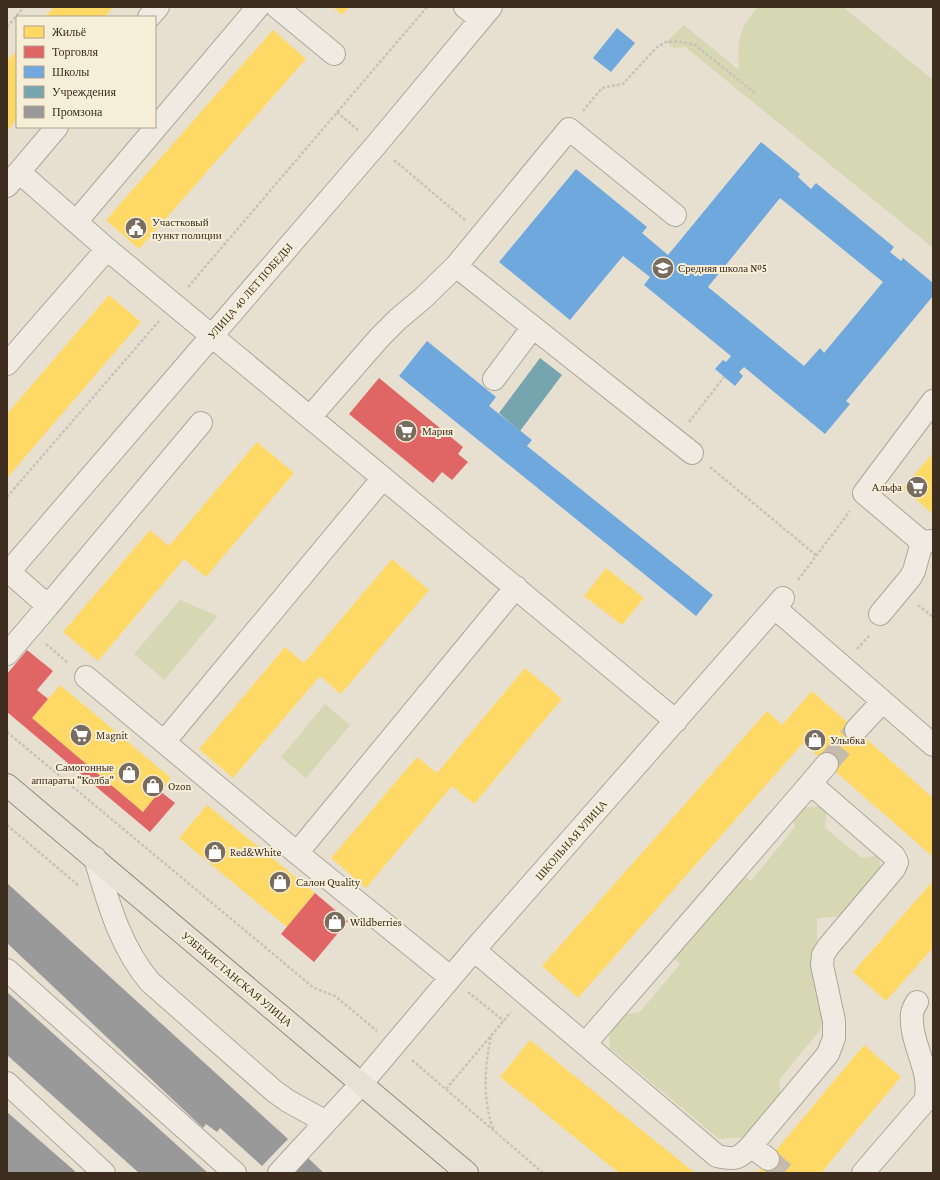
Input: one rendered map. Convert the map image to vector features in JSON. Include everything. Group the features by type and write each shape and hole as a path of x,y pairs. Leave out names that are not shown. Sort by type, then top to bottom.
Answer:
{"main road":[{"name":"УЗБЕКИСТАНСКАЯ УЛИЦА","path":"7,785 467,1173"}],"street":[{"path":"150,16 158,7"},
{"path":"156,127 258,7"},
{"path":"277,7 334,54"},
{"name":"УЛИЦА 40 ЛЕТ ПОБЕДЫ","path":"8,572 376,145 479,11"},
{"path":"56,128 13,179 76,222 676,721"},
{"path":"76,222 156,128"},
{"path":"310,417 380,337 456,266 569,128 675,215"},
{"path":"7,364 107,249"},
{"path":"456,266 692,453"},
{"path":"494,379 533,327"},
{"path":"880,614 910,578 928,542 864,493 933,400"},
{"path":"7,654 201,423"},
{"path":"164,742 384,478"},
{"path":"8,572 48,606"},
{"path":"297,853 516,587"},
{"path":"779,603 842,665 933,746"},
{"name":"ШКОЛЬНАЯ УЛИЦА","path":"279,1173 362,1083 450,977 779,603"},
{"path":"86,677 297,853 450,977"},
{"path":"856,730 882,702"},
{"path":"585,1044 827,764"},
{"path":"474,950 717,1156 731,1159 742,1155 828,1054 834,1038 834,1021 822,965 823,955 828,947 894,869 897,862 894,856 818,791 811,788 804,791"},
{"path":"95,858 112,914 125,945 139,968 150,982 274,1091 288,1101 326,1122"},
{"path":"7,970 235,1173"},
{"path":"863,1173 925,1101 928,1092 927,1080 912,1026 912,1011 917,1002"},
{"path":"7,1083 104,1173"},
{"path":"751,1146 768,1159"}],"path":[{"path":"16,16 24,7"},
{"path":"7,498 427,7"},
{"path":"7,27 16,16"},
{"path":"569,128 602,88 623,84 656,48 666,42 677,41 695,45 755,92"},
{"path":"337,112 482,234"},
{"path":"675,439 724,377"},
{"path":"692,453 817,556"},
{"path":"779,603 817,556 864,493"},
{"path":"842,665 877,627 880,614"},
{"path":"28,629 86,677"},
{"path":"7,732 314,988 335,996 394,1044 543,1173"},
{"path":"7,825 83,889"},
{"path":"450,977 504,1021"},
{"path":"446,1089 526,994"},
{"path":"491,1035 486,1063 485,1096 493,1130"}],"green space":[{"path":"758,7 843,7 933,80 933,248 685,47 674,48 666,42 684,25 739,70 738,52 743,29 747,21"},
{"path":"180,600 218,616 164,680 134,654"},
{"path":"325,704 350,725 306,778 281,757"},
{"path":"821,806 827,812 825,828 862,858 879,855 881,873 844,916 817,918 817,948 823,1007 821,1029 779,1080 781,1097 748,1137 719,1139 610,1048 609,1025 617,1016 640,1012 680,964 671,955 742,874 751,881 795,827 792,817 799,808"}],"building: Жильё":[{"path":"54,7 113,7 106,16 46,16"},
{"path":"333,7 349,7 342,15"},
{"path":"273,30 306,59 139,249 106,220"},
{"path":"16,51 16,120 7,131 7,61"},
{"path":"109,295 141,322 7,478 7,414"},
{"path":"257,442 294,473 206,577 184,559 98,661 63,632 150,530 169,546"},
{"path":"933,453 933,514 903,488"},
{"path":"392,559 429,590 341,694 320,676 233,778 199,749 285,647 304,663"},
{"path":"606,568 644,598 622,625 584,596"},
{"path":"525,668 562,699 474,804 452,786 366,888 331,858 417,757 437,773"},
{"path":"60,685 171,778 143,812 32,718"},
{"path":"812,691 933,798 933,857 803,743 578,998 542,966 767,711 782,725"},
{"path":"207,805 315,893 287,927 179,838"},
{"path":"933,881 933,948 886,1001 853,972"},
{"path":"530,1040 695,1173 619,1173 500,1077"},
{"path":"864,1045 901,1077 821,1173 757,1173"}],"building: Торговля":[{"name":"Мария","path":"379,378 463,447 458,454 468,462 452,480 442,472 433,483 349,414"},
{"path":"27,650 53,671 37,690 48,699 32,718 143,812 160,791 175,803 150,832 7,712 7,674"},
{"path":"315,893 348,921 314,962 281,934"}],"building: Школы":[{"path":"617,28 635,43 611,72 593,58"},
{"path":"761,142 800,174 798,177 811,189 816,183 894,247 890,252 901,261 903,258 933,283 933,296 846,401 850,404 825,434 744,367 739,372 743,376 735,386 715,369 723,360 726,362 731,356 644,285 650,277 623,256 570,320 499,262 576,169 647,227 642,233 668,255","holes":["780,198 883,282 824,353 820,348 804,366 708,287"]},
{"path":"427,341 496,397 489,406 532,440 527,446 713,595 696,616 399,376"}],"building: Учреждения":[{"path":"540,358 562,375 520,431 499,413"}],"building: Промзона":[{"path":"7,883 288,1139 262,1166 220,1128 217,1132 206,1124 203,1128 7,943"},
{"path":"7,992 208,1173 139,1173 7,1055"},
{"path":"7,1112 77,1173 7,1173"},
{"path":"308,1158 324,1173 294,1173"}],"tunnel":[{"path":"827,764 856,730"},
{"path":"768,1159 784,1173"}],"place":[{"name":"Участковый пункт полиции","path":"136,228"},
{"name":"Средняя школа №5","path":"663,268"},
{"name":"Мария","path":"406,431"},
{"name":"Альфа","path":"917,487"},
{"name":"Magnit","path":"81,735"},
{"name":"Улыбка","path":"815,740"},
{"name":"Самогонные аппараты \"Колба\"","path":"129,773"},
{"name":"Ozon","path":"153,786"},
{"name":"Red&White","path":"215,852"},
{"name":"Салон Quality","path":"280,882"},
{"name":"Wildberries","path":"335,922"}]}
